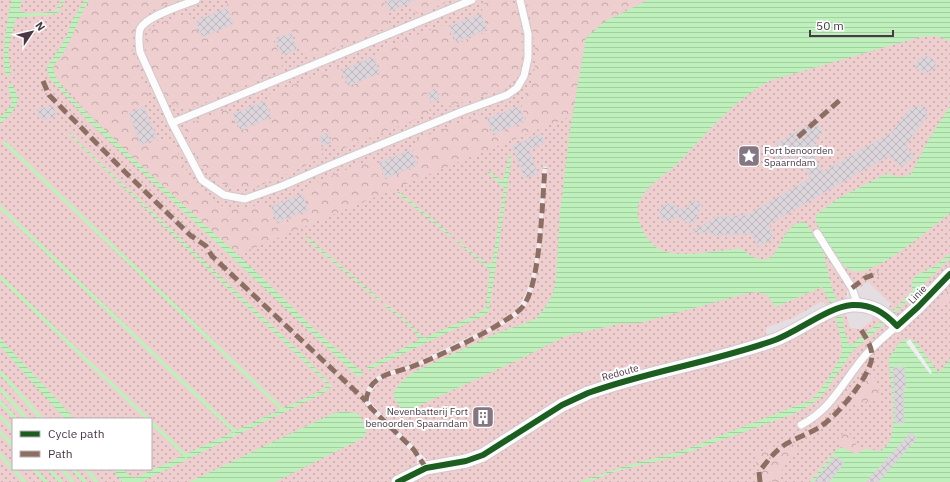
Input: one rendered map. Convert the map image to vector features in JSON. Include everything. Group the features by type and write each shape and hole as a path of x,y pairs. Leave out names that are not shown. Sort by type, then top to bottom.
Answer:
{"street":[{"name":"Linie","path":"897,326 918,308 950,274"},
{"path":"858,305 878,310 897,326"},
{"name":"Redoute","path":"398,482 426,468 466,461 483,455 562,405 588,393 769,342 797,330 835,310 858,305"}],"lane":[{"path":"195,0 159,15 146,23 140,29 140,52 172,123 202,180 214,189 236,198 245,199 256,196 463,111 507,95 517,88 524,76 528,58 528,34 520,0"},
{"path":"172,123 472,0"},
{"path":"817,233 852,288 858,305"},
{"name":"Linie","path":"801,425 818,415 832,402 864,357 897,326"}],"green space":[{"path":"0,0 950,0 950,271 899,319 886,310 891,304 862,287 848,289 846,300 828,310 823,302 793,318 766,328 767,340 599,386 477,454 428,461 373,405 370,401 370,394 379,380 427,362 503,325 517,316 524,309 533,288 540,254 547,167 543,166 537,248 533,270 527,289 519,306 507,318 498,324 411,365 379,376 372,381 368,387 365,395 366,405 417,458 417,467 393,482 0,482"},
{"path":"89,0 175,0 150,12 140,21 134,31 132,41 133,52 140,75 150,96 146,104 127,112 141,147 159,140 172,141 189,175 204,195 213,202 225,207 241,209 262,204 268,207 276,224 310,211 303,192 307,186 372,159 378,163 385,180 419,166 413,149 416,140 479,115 485,119 493,136 527,123 521,103 531,83 534,73 535,52 527,0 648,0 625,10 586,38 572,116 237,255 127,153 86,111 54,73 53,70 55,63 66,49 82,12"},
{"path":"228,0 383,0 390,17 387,28 310,58 302,53 292,31 273,39 283,63 281,70 197,106 182,107 173,105 161,88 149,62 145,45 147,35 153,27 166,20 186,14 194,20 201,38 234,24 227,6"},
{"path":"406,0 452,0 419,14 410,9"},
{"path":"493,0 512,2 516,10 521,31 521,66 518,75 508,86 493,93 450,106 442,102 436,88 426,92 431,104 429,114 342,149 334,144 328,132 318,136 323,150 321,158 284,176 254,187 234,187 212,179 191,146 187,132 189,125 226,110 238,132 273,118 266,101 269,94 339,67 347,87 381,74 376,56 382,48 446,24 454,44 489,31 482,11 483,4"},
{"path":"950,278 950,482 405,482 425,473 470,462 487,456 564,407 582,398 615,387 767,345 797,333 832,314 845,309 850,327 860,329 872,320 872,310 885,318 888,324 887,331 855,364 831,400 815,414 800,424 799,425 801,427 817,418 829,407 873,351 920,310"},
{"path":"950,288 950,302 948,300 938,305 938,303"},
{"path":"869,376 874,377 882,400 849,404"},
{"path":"848,431 860,451 856,454 843,448 838,437"},
{"path":"793,444 797,451 785,462 779,481 763,482 760,474 782,451"},
{"path":"779,446 758,470 754,454"}],"shaded area":[{"path":"12,0 22,0 19,11 41,13 55,11 62,0 65,0 57,14 16,18 8,51 11,74 7,77 4,51 6,28"},
{"path":"85,0 89,0 82,12 68,46 53,69 62,87 156,179 320,334 358,369 361,370 363,373 360,377 356,375 87,120 48,76 47,67 66,38 72,21"},
{"path":"648,0 950,0 950,41 936,36 920,37 772,80 746,96 734,106 679,162 647,189 640,200 638,214 642,230 657,248 663,251 682,254 742,249 755,258 765,260 772,256 778,249 788,231 795,225 805,222 814,235 821,231 816,222 816,215 839,198 886,174 901,177 911,174 929,139 950,106 950,213 903,250 889,259 863,271 853,271 846,267 831,246 823,250 830,281 837,302 831,304 822,287 776,307 767,295 757,292 640,323 619,324 566,336 514,362 403,413 393,395 399,384 412,373 495,334 536,319 552,296 556,280 560,213 570,130 586,38 604,22"},
{"path":"8,85 13,85 18,98 17,104 10,115 0,124 0,118 12,104"},
{"path":"68,132 300,352 332,386 324,393 141,482 122,482 114,470 124,470 128,475 135,478 316,393 325,388 327,384 69,135"},
{"path":"509,155 511,155 510,169 489,311 485,315 369,370 367,367 419,340 414,331 385,306 385,303 424,338 474,316 486,308 490,270 456,241 457,240 487,264 492,264 504,188 487,172 488,171 503,181"},
{"path":"398,191 453,237 452,238 398,194"},
{"path":"308,237 380,299 379,301 309,242 306,238"},
{"path":"950,253 950,258 894,314 892,312 913,290 911,285 915,276 935,266"},
{"path":"867,281 891,304 886,310 846,300 850,288 861,287"},
{"path":"822,301 828,310 767,340 766,328 793,318"},
{"path":"845,309 872,310 872,320 861,329 850,327"},
{"path":"842,313 844,330 850,346 882,320 885,323 852,352 823,395 809,406 791,415 678,456 617,471 588,482 579,482 622,467 684,450 811,400 820,391 830,376 841,354 842,345 836,315"},
{"path":"0,338 74,418 64,418 0,346"},
{"path":"907,338 916,342 939,373 950,359 950,482 810,482 836,450 841,447 856,454 865,449 881,451 888,444 892,434 893,424 893,401 889,358 900,342"},
{"path":"343,411 359,414 367,431 363,438 275,482 189,482 332,414"}],"pier":[{"path":"910,339 932,372 930,374 906,342"}],"building":[{"path":"386,0 416,0 390,11"},
{"path":"227,8 233,24 202,37 196,21"},
{"path":"481,14 487,29 456,42 450,26"},
{"path":"291,33 297,49 282,55 276,39"},
{"path":"927,56 932,58 937,66 927,73 915,68 919,59"},
{"path":"373,57 380,73 348,86 342,70"},
{"path":"436,89 439,99 431,102 428,93"},
{"path":"265,101 271,117 240,130 233,114"},
{"path":"54,106 56,115 54,115 54,117 42,120 41,117 39,118 38,109"},
{"path":"519,106 525,121 494,134 487,119"},
{"path":"918,106 927,107 924,112 928,114 906,145 914,158 901,166 888,156 769,224 772,240 758,246 751,233 711,236 711,232 690,233 716,217 747,215 811,178 799,156 789,159 786,155 778,160 772,150 778,147 776,144 810,124 812,128 818,124 823,134 814,139 817,143 810,150 823,172 891,133 910,109"},
{"path":"144,107 157,138 141,145 129,113"},
{"path":"327,133 331,143 323,146 319,137"},
{"path":"541,134 545,143 529,149 538,174 525,178 512,146"},
{"path":"411,150 417,165 386,178 379,163"},
{"path":"302,194 308,210 277,222 271,207"},
{"path":"693,200 702,205 693,225 677,217 669,221 660,218 660,210 664,205 672,203 679,209 689,207"},
{"path":"904,367 906,388 903,388 904,423 896,423 893,368"},
{"path":"911,433 917,438 878,482 866,482"},
{"path":"835,456 844,463 829,482 814,482"}],"waterway":[{"path":"5,143 282,409"},
{"path":"0,207 234,431"},
{"path":"0,277 147,418"},
{"path":"0,372 41,418"},
{"path":"0,389 26,418"},
{"path":"0,402 15,418"},
{"path":"0,416 12,429"},
{"path":"152,423 186,456"},
{"path":"0,432 12,445"},
{"path":"0,455 12,468"},
{"path":"14,470 25,482"},
{"path":"35,470 46,482"},
{"path":"50,470 61,482"},
{"path":"63,470 73,482"},
{"path":"74,470 85,482"},
{"path":"87,470 97,482"}],"marked path":[{"path":"43,81 49,95 123,170 190,235 206,246 212,256 366,401"},
{"path":"798,137 840,100"},
{"path":"426,468 414,450 371,408 366,401 368,392 372,384 377,380 389,374 422,363 472,339 505,321 524,305 530,293 537,259 542,219 545,168"},
{"path":"852,288 865,278 878,273"},
{"path":"760,482 759,472 776,451 789,442 815,430 827,422 844,405 860,384 866,374 872,356 870,345 860,328"}],"cycle path":[{"path":"398,482 426,468 466,461 483,455 562,405 588,393 611,385 752,348 784,336 833,310 852,305 865,306 882,313 897,326 950,274"}],"place":[{"name":"Fort benoorden Spaarndam","path":"749,156"},
{"name":"Nevenbatterij Fort benoorden Spaarndam","path":"483,417"}]}
